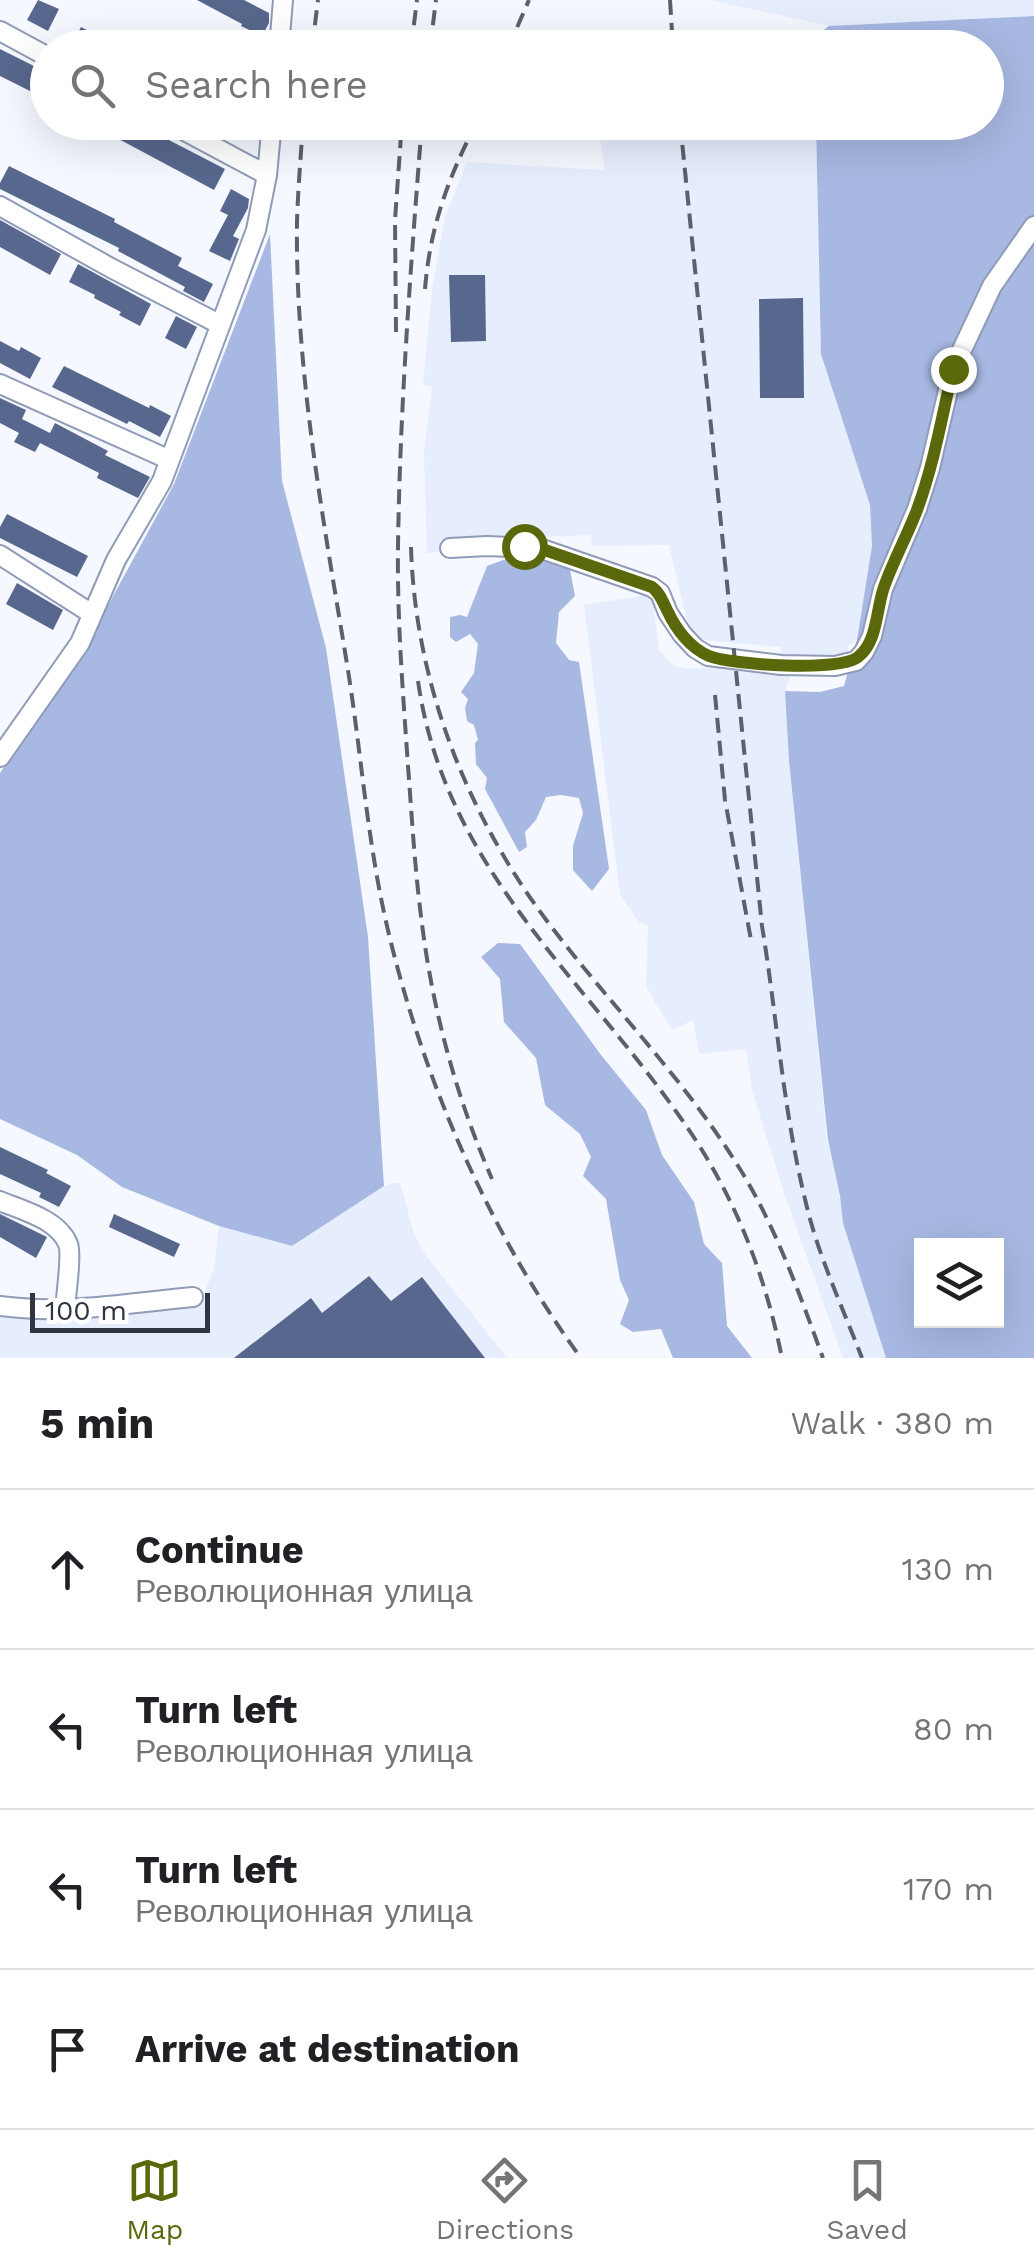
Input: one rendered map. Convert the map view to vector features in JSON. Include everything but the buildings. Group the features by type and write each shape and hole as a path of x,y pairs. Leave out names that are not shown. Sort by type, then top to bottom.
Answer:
{"street":[{"path":"280,30 283,0"},
{"path":"0,31 30,47"},
{"path":"202,140 267,175"},
{"path":"2,748 80,643 116,560 162,481 256,230 270,140"},
{"path":"0,206 219,324"},
{"path":"450,548 539,548 652,587 660,593 682,634 708,656 781,665 835,666 856,660 872,636 884,588 917,509 953,369 992,286 1034,226"},
{"path":"0,384 170,460"},
{"path":"0,555 92,614"},
{"path":"0,1201 41,1218 59,1231 69,1245 65,1309"},
{"path":"0,1306 65,1309 193,1296"}],"shaded area":[{"path":"710,0 1034,0 1034,16 829,26"},
{"path":"1034,16 1034,1358 886,1358 843,1223 828,1140 789,761 785,691 820,692 844,686 857,640 872,546 870,505 821,354 816,140 1004,140 1004,30 823,30 829,26"},
{"path":"600,140 816,140 821,354 870,506 872,546 857,640 848,646 848,658 782,655 780,647 701,640 688,626 669,545 592,546 591,535 440,541 439,552 427,553 424,453 432,386 423,385 432,289 445,217 467,162 605,170"},
{"path":"270,234 282,481 326,648 368,937 384,1186 292,1246 219,1226 122,1187 77,1155 0,1119 0,773 86,646 174,484"},
{"path":"519,554 547,556 570,570 575,596 559,612 556,643 569,660 579,662 609,869 592,891 573,870 573,846 583,813 579,798 546,797 536,820 525,832 527,847 519,852 485,789 487,778 476,764 478,740 474,725 467,721 468,699 461,692 474,673 478,644 470,634 456,642 450,637 450,617 467,617 487,566"},
{"path":"652,594 659,650 672,665 685,669 744,667 791,674 785,691 789,761 827,1140 843,1223 886,1358 843,1358 784,1193 752,1090 746,1049 699,1054 693,1020 672,1030 646,987 648,925 639,922 620,895 584,605"},
{"path":"498,943 520,944 646,1110 662,1155 694,1202 704,1244 722,1263 727,1326 752,1358 673,1358 661,1329 633,1332 620,1324 629,1300 620,1280 606,1199 583,1176 591,1157 580,1134 545,1105 536,1058 504,1022 500,979 481,957"},
{"path":"393,1183 400,1183 414,1234 424,1253 507,1358 0,1358 0,1311 65,1321 201,1301 214,1269 219,1226 292,1246"}],"railway":[{"path":"314,30 318,0"},
{"path":"413,30 417,0"},
{"path":"432,30 436,0"},
{"path":"516,30 529,0"},
{"path":"670,0 672,30"},
{"path":"302,140 297,221 306,388 369,828 387,926 419,1040 463,1152 517,1259 581,1358"},
{"path":"396,332 395,220 401,140"},
{"path":"421,140 399,493 398,601 404,711 417,885 433,990 457,1086 492,1179"},
{"path":"425,289 442,203 468,140"},
{"path":"682,140 762,926 786,1097 810,1219 862,1358"},
{"path":"411,547 423,649 435,698 451,747 494,840 550,925 690,1098 733,1158 772,1230 823,1358"},
{"path":"418,681 434,750 459,813 491,871 655,1083 695,1139 725,1191 759,1272 782,1358"},
{"path":"715,695 725,800 751,940"}],"route":[{"path":"524,546 652,587 660,593 682,634 708,656 781,665 835,666 856,660 872,636 884,588 917,509 953,369"}]}
